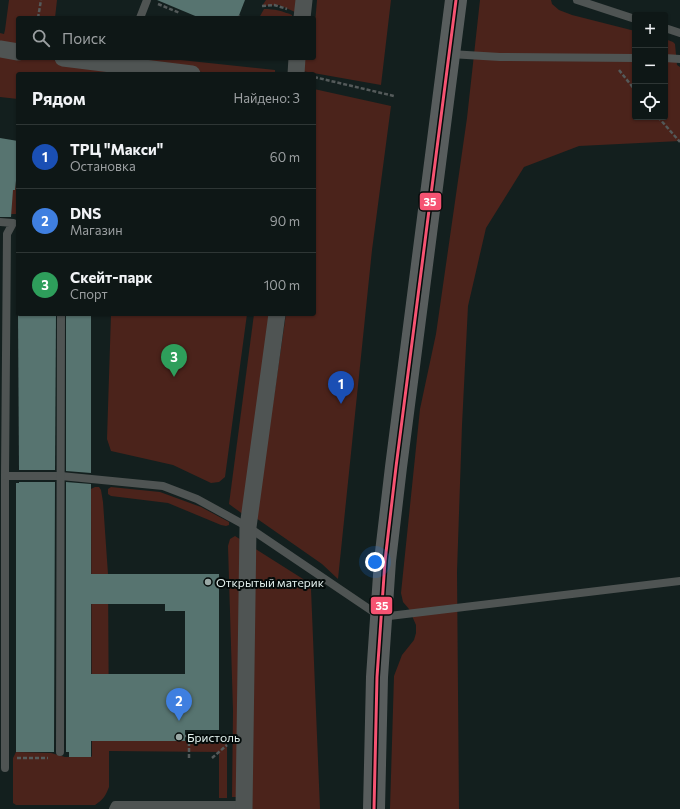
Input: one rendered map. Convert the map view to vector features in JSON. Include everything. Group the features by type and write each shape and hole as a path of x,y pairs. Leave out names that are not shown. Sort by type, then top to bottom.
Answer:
{"main road":[{"path":"374,809 377,684 385,561 456,0"}],"street":[{"path":"296,14 304,0"},
{"path":"0,50 16,52"},
{"path":"96,60 130,62 182,72"},
{"path":"296,72 297,60"},
{"path":"244,807 248,526 277,316"}],"lane":[{"path":"577,0 632,18"},
{"path":"141,16 151,1"},
{"path":"668,29 680,33"},
{"path":"449,54 500,57 632,58"},
{"path":"668,58 680,59"},
{"path":"0,222 15,223"},
{"path":"5,768 3,237 15,223"},
{"path":"60,752 61,316"},
{"path":"4,476 61,476 163,486 197,500 248,526 381,617 680,581"},
{"path":"113,809 115,805 244,807"}],"path":[{"path":"38,16 41,0"},
{"path":"151,1 180,13"},
{"path":"262,6 274,5 296,14"},
{"path":"618,70 632,86"},
{"path":"316,78 394,96"},
{"path":"661,120 680,142"},
{"path":"185,736 230,736"},
{"path":"189,736 189,758"},
{"path":"212,758 230,742"},
{"path":"5,758 56,758 60,752"}],"shaded area":[{"path":"9,0 57,0 55,16 16,16 16,48 0,45 0,33 4,34"},
{"path":"266,0 296,0 295,12 279,5 262,6"},
{"path":"317,0 391,0 381,85 316,73 316,72 302,71 304,60 316,60"},
{"path":"480,0 551,0 552,4 559,10 572,15 632,30 632,120 668,120 668,40 675,44 677,65 680,67 680,141 579,146 524,167 486,228 468,306 462,425 457,572 459,809 390,809 394,676 402,655 414,640 416,633 416,625 409,609 403,602 401,593 420,409 436,334 467,118"},
{"path":"264,9 285,12 292,15 292,16 260,16"},
{"path":"0,53 16,57 16,60 53,60 151,72 16,72 16,99 0,97"},
{"path":"143,60 181,60 275,70 275,72 202,72 146,66"},
{"path":"316,89 391,106 372,250 338,579 322,564 256,518 286,316 316,316"},
{"path":"16,181 16,214 11,214 12,198 0,197 0,188 15,190"},
{"path":"111,316 247,316 225,477 219,482 211,483 173,465 111,451 107,439"},
{"path":"254,316 271,316 244,515 229,504"},
{"path":"99,487 101,490 103,502 108,574 109,741 190,741 191,737 227,737 227,798 219,798 219,752 109,751 109,787 104,797 95,805 16,805 13,803 13,758 16,752 51,753 65,757 92,756 91,489"},
{"path":"111,487 160,492 201,507 229,522 229,525 221,525 168,503 111,496 108,494 108,489"},
{"path":"235,536 303,579 311,589 320,809 237,809 236,797 232,797 233,711 228,546 230,539"}],"building":[{"path":"157,0 245,0 239,16 195,16"},
{"path":"0,138 16,141 16,181 15,190 13,190 11,217 0,217"},
{"path":"18,316 56,316 55,470 19,470"},
{"path":"66,316 91,316 91,473 66,471"},
{"path":"55,482 54,752 16,752 16,483"},
{"path":"66,482 91,484 91,574 219,574 219,730 185,730 185,741 91,741 91,757 69,757 69,752 66,752","holes":["91,604 165,604 165,611 185,611 185,674 91,674"]}],"transit line":[{"name":"35","path":"374,809 377,677 385,561 456,0"}],"place":[{"name":"Скейт-парк","path":"174,377"},
{"name":"ТРЦ \"Макси\"","path":"341,404"},
{"name":"Открытый материк","path":"208,582"},
{"name":"DNS","path":"179,721"},
{"name":"Бристоль","path":"179,737"}]}
